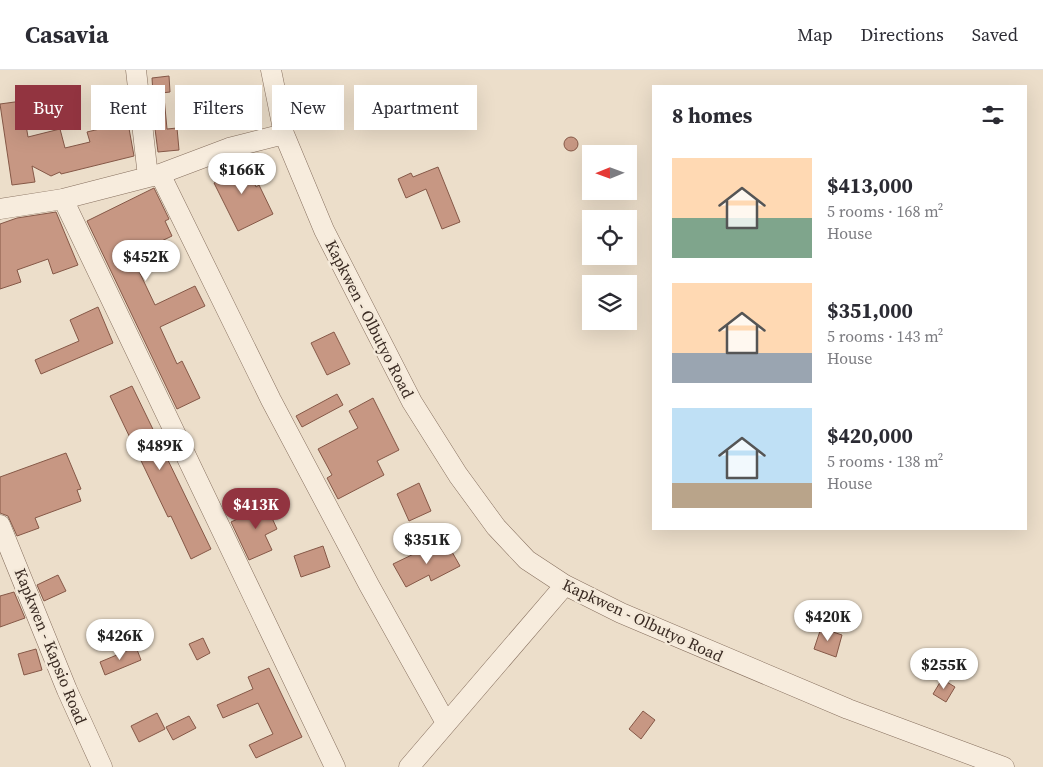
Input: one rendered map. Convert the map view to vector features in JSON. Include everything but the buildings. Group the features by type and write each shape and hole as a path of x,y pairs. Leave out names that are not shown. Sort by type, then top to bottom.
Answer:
{"street":[{"path":"136,70 154,176 369,585 446,723"},
{"name":"Kapkwen - Olbutyo Road","path":"271,70 284,134 324,230 418,410 458,475 496,527 527,560 565,585 621,613 848,709 1004,767"},
{"path":"0,209 63,199 154,176 229,148 284,134"},
{"path":"63,199 336,767"},
{"name":"Kapkwen - Kapsio Road","path":"0,525 67,690 102,767"},
{"path":"409,767 565,585"}]}
